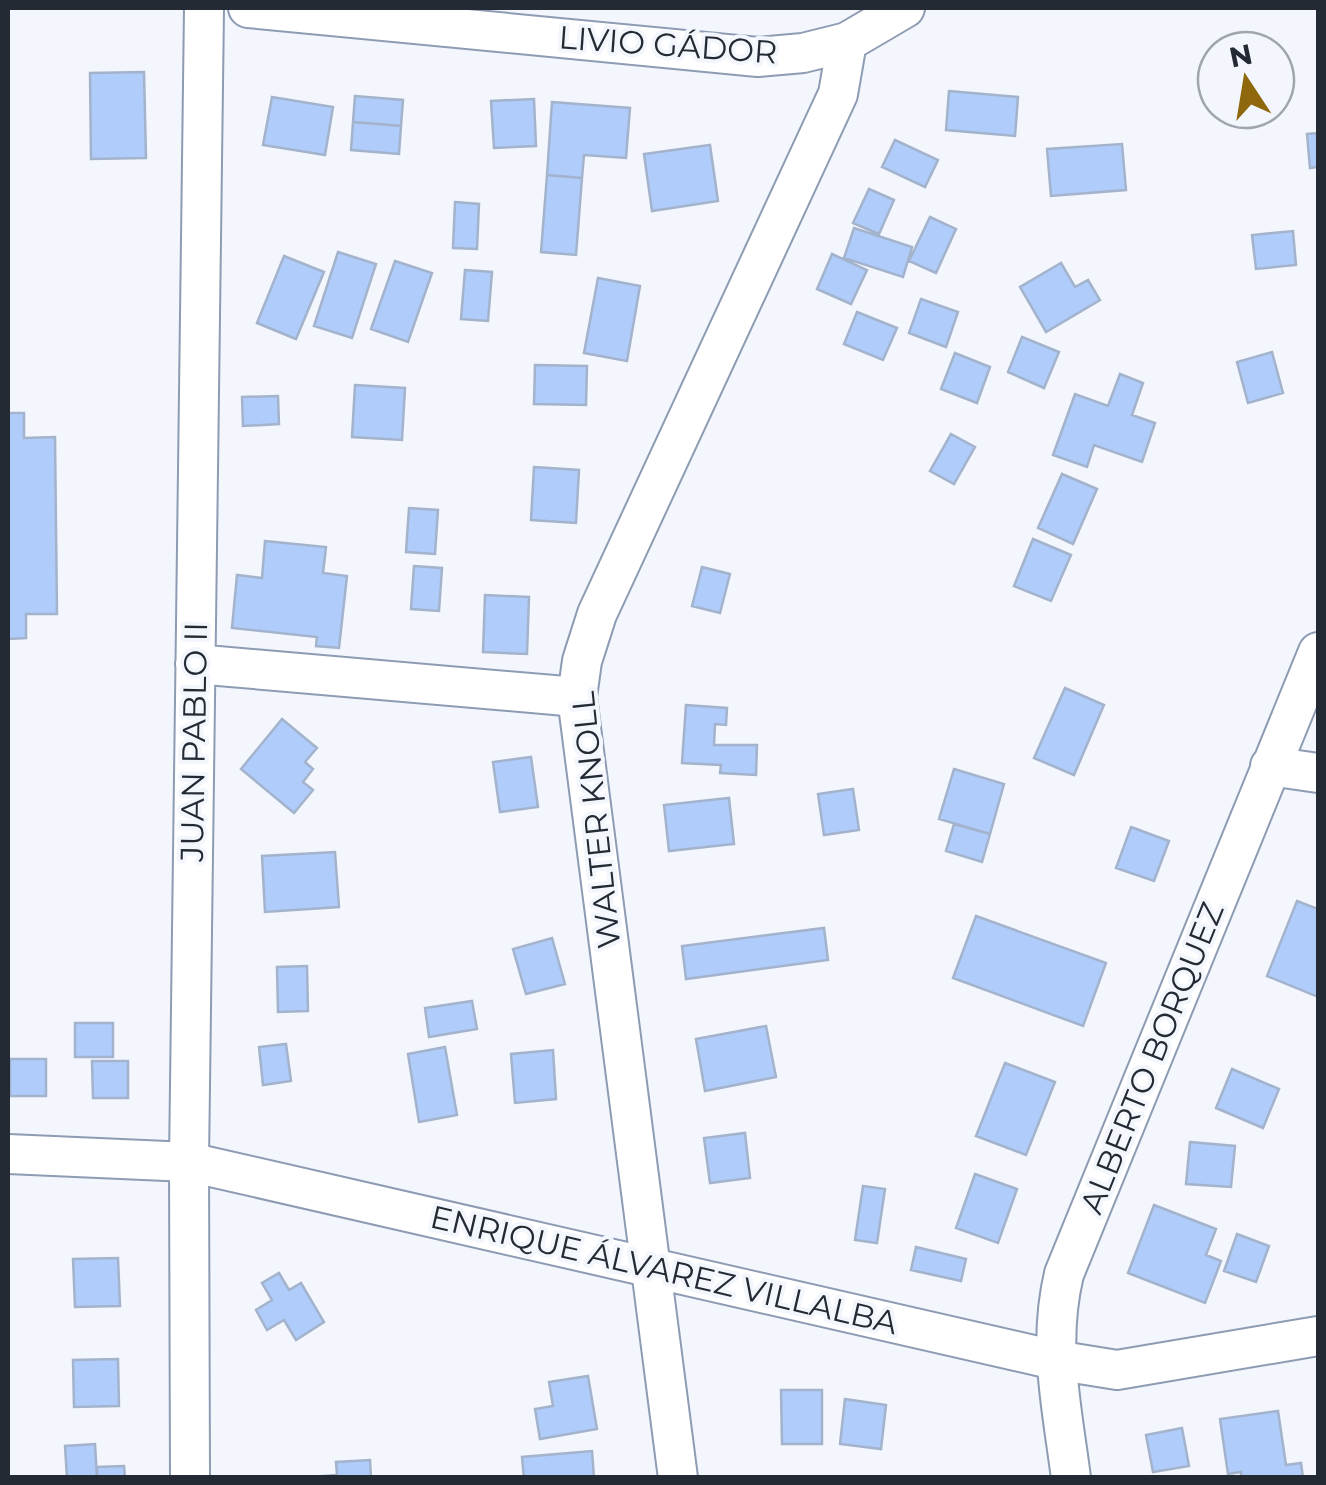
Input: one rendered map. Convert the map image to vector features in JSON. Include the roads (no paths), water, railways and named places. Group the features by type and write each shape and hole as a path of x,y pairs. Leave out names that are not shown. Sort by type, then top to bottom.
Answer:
{"street":[{"name":"JUAN PABLO II","path":"190,1478 189,1162 204,8"},
{"name":"LIVIO GÁDOR","path":"248,8 758,57 803,53 847,42"},
{"path":"847,42 906,8"},
{"name":"WALTER KNOLL","path":"678,1478 577,697 582,661 598,614 838,94 847,42"},
{"name":"ALBERTO BORQUEZ","path":"1072,1478 1055,1360 1057,1304 1064,1274 1318,652"},
{"path":"195,664 577,697"},
{"path":"1270,766 1318,774"},
{"name":"ENRIQUE ÁLVAREZ VILLALBA","path":"8,1154 189,1162 1055,1360 1117,1370 1318,1336"}]}
